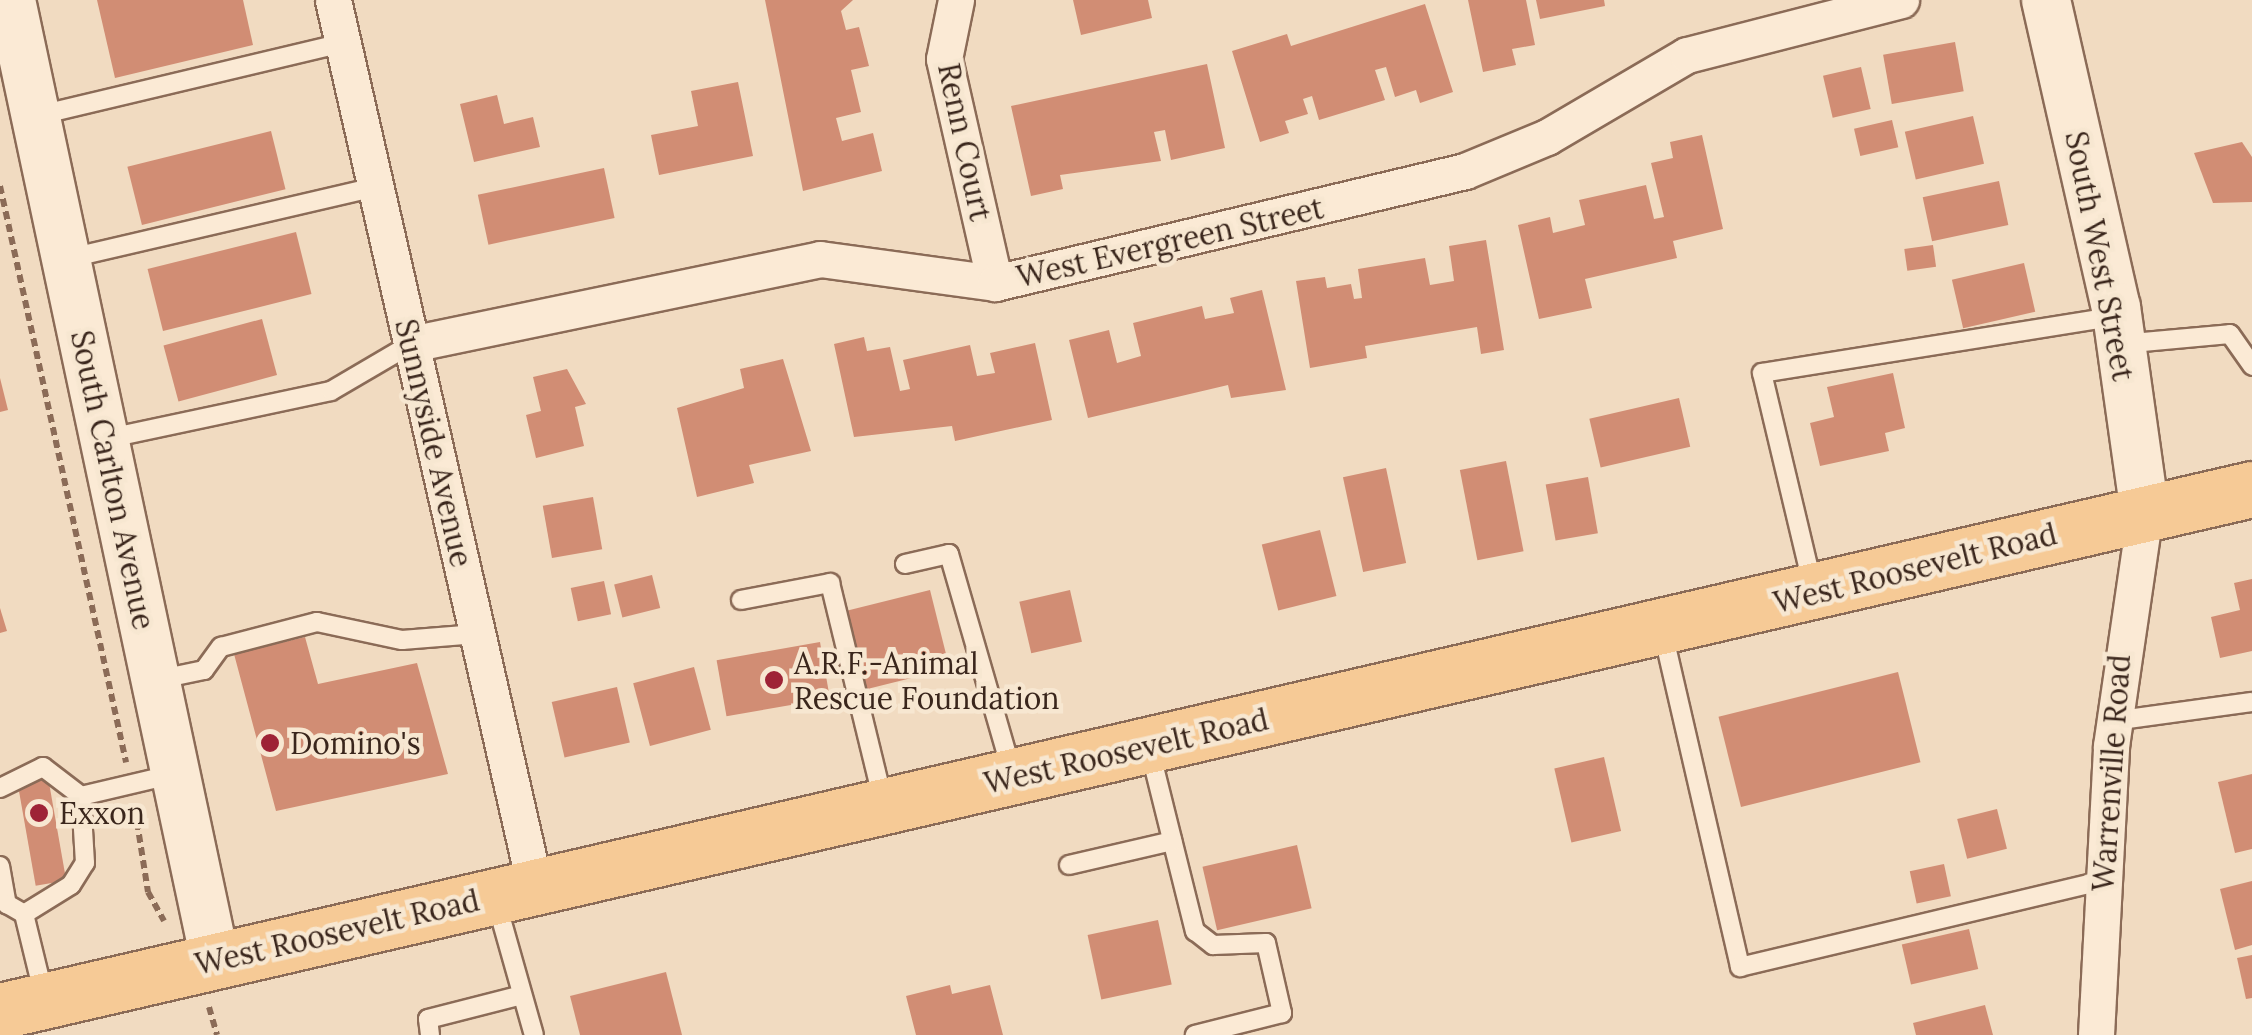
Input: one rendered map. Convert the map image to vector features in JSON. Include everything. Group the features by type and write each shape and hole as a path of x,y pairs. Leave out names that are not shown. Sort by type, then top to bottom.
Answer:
{"main road":[{"name":"West Roosevelt Road","path":"22,1006 214,986 514,891 1814,594 2252,489"}],"street":[{"name":"South Carlton Avenue","path":"11,0 156,680 154,779 214,986"},
{"name":"Sunnyside Avenue","path":"332,0 477,634 514,891"},
{"name":"Renn Court","path":"956,0 944,59 996,283"},
{"name":"West Evergreen Street","path":"411,344 820,259 996,283 1466,171 1547,137 1687,55 1901,0"},
{"name":"South West Street","path":"2046,0 2119,330 2145,513"},
{"name":"Warrenville Road","path":"2096,1035 2114,721 2145,513"}],"lane":[{"path":"36,116 342,42"},
{"path":"66,259 375,186"},
{"path":"1814,594 1762,373 2119,330 2230,334 2252,366"},
{"path":"104,440 332,391 411,344"},
{"path":"906,564 949,554 1014,777"},
{"path":"741,600 830,583 884,807"},
{"path":"156,680 204,670 222,647 318,622 402,640 477,634"},
{"path":"1662,628 1740,966 2102,881"},
{"path":"2114,721 2252,702"},
{"path":"1149,745 1195,931 1212,945 1266,943 1282,1013 1195,1035"},
{"path":"0,788 43,767 81,796 85,864 71,885 24,914"},
{"path":"81,796 154,779"},
{"path":"1069,865 1172,842"},
{"path":"0,866 7,904 24,914"},
{"path":"514,891 522,995 534,1035"},
{"path":"22,1006 24,914"},
{"path":"430,1035 428,1019 522,995"}],"path":[{"path":"0,186 154,779 148,892"},
{"path":"214,986 217,1035"}],"building":[{"path":"97,0 243,0 253,45 115,78"},
{"path":"765,0 853,0 841,11 846,30 859,27 869,66 851,70 861,112 836,118 842,141 873,133 882,171 803,191"},
{"path":"1073,0 1148,0 1152,18 1081,35"},
{"path":"1468,0 1526,0 1535,45 1512,49 1516,65 1483,72"},
{"path":"1536,0 1604,0 1605,6 1540,19"},
{"path":"1425,4 1453,92 1420,103 1416,90 1395,97 1386,67 1375,70 1385,100 1319,120 1312,96 1303,99 1308,114 1285,121 1289,133 1260,142 1232,51 1287,34 1291,46"},
{"path":"1955,42 1964,91 1892,104 1883,55"},
{"path":"1207,64 1225,148 1171,160 1165,130 1154,132 1161,161 1060,175 1063,189 1031,196 1011,106"},
{"path":"1861,67 1871,109 1833,118 1823,76"},
{"path":"738,82 753,156 659,175 651,135 698,126 691,91"},
{"path":"497,95 504,124 533,117 540,147 474,162 460,104"},
{"path":"1973,116 1984,164 1916,179 1905,132"},
{"path":"1892,120 1898,147 1860,156 1854,129"},
{"path":"271,131 286,189 142,225 127,167"},
{"path":"1702,135 1723,229 1673,241 1677,258 1585,279 1592,308 1539,319 1518,225 1550,217 1553,233 1585,225 1579,200 1646,185 1654,219 1664,217 1651,163 1673,158 1670,142"},
{"path":"2242,142 2252,157 2252,202 2213,203 2194,153"},
{"path":"604,168 615,218 488,245 478,195"},
{"path":"1999,181 2008,225 1932,241 1923,197"},
{"path":"296,232 311,294 163,331 148,269"},
{"path":"1486,240 1504,350 1481,354 1477,327 1365,346 1367,358 1310,368 1296,281 1325,277 1327,288 1351,284 1354,299 1362,298 1358,269 1425,258 1430,285 1454,281 1449,246"},
{"path":"1933,245 1936,267 1907,271 1904,249"},
{"path":"2024,263 2035,312 1963,328 1952,280"},
{"path":"1262,290 1286,390 1231,398 1228,385 1088,418 1069,340 1109,330 1117,363 1141,356 1133,323 1202,306 1205,319 1234,313 1230,298"},
{"path":"262,319 277,375 178,401 163,345"},
{"path":"864,337 867,351 890,347 900,391 910,389 903,360 970,345 977,376 995,373 990,353 1035,343 1052,420 955,441 952,426 854,437 834,344"},
{"path":"783,359 811,451 749,465 754,483 697,497 677,408 744,388 740,369"},
{"path":"567,369 586,404 575,407 584,446 536,458 526,415 541,411 533,377"},
{"path":"1893,373 1905,428 1885,433 1889,451 1820,466 1810,423 1834,417 1827,387"},
{"path":"0,378 8,410 0,412"},
{"path":"1679,398 1690,447 1601,467 1589,419"},
{"path":"1506,461 1524,551 1477,560 1460,470"},
{"path":"1386,468 1406,563 1363,572 1343,477"},
{"path":"1588,477 1598,533 1556,541 1546,484"},
{"path":"593,497 602,549 552,558 543,506"},
{"path":"1320,530 1336,596 1278,610 1262,545"},
{"path":"652,575 660,608 622,617 614,584"},
{"path":"2252,579 2252,651 2220,658 2211,617 2240,610 2234,583"},
{"path":"604,581 611,614 578,621 571,588"},
{"path":"930,590 950,669 861,691 842,612"},
{"path":"1070,590 1082,642 1031,653 1019,602"},
{"path":"0,608 7,631 0,633"},
{"path":"305,637 318,684 417,663 448,774 276,811 234,654"},
{"name":"A.R.F.-Animal Rescue Foundation","path":"820,642 830,698 726,716 717,660"},
{"path":"694,667 711,730 650,746 633,683"},
{"path":"1898,672 1920,762 1741,807 1718,717"},
{"path":"617,687 630,743 565,758 552,702"},
{"path":"1604,757 1621,831 1571,843 1554,768"},
{"path":"2252,774 2252,849 2235,853 2218,782"},
{"path":"48,777 66,880 36,886 17,782"},
{"path":"1997,809 2007,849 1967,859 1957,819"},
{"path":"1297,845 1312,908 1217,930 1202,867"},
{"path":"1944,864 1951,896 1917,904 1910,871"},
{"path":"2252,881 2252,945 2235,950 2220,889"},
{"path":"1158,920 1172,985 1101,1000 1088,935"},
{"path":"1969,929 1978,969 1911,984 1902,945"},
{"path":"2252,955 2252,998 2246,999 2237,958"},
{"path":"666,972 682,1035 580,1035 570,996"},
{"path":"950,985 952,994 990,985 1003,1035 916,1035 906,996"},
{"path":"1985,1005 1993,1035 1916,1035 1913,1023"}],"place":[{"name":"A.R.F.-Animal Rescue Foundation","path":"774,680"},
{"name":"Domino's","path":"270,743"},
{"name":"Exxon","path":"39,813"}]}
